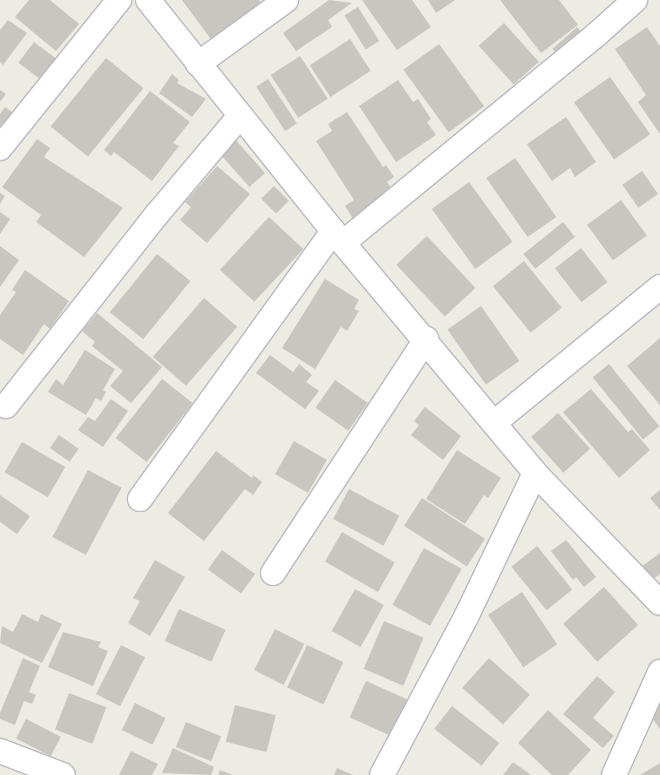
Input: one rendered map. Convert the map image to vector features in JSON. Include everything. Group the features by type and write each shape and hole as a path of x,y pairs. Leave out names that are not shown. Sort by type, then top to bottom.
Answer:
{"street":[{"path":"0,148 119,0"},
{"path":"148,0 338,236 426,339 535,473 660,603"},
{"path":"198,64 286,0"},
{"path":"140,499 338,236 598,34 634,0"},
{"path":"6,406 158,213 240,116"},
{"path":"494,424 660,286"},
{"path":"273,573 426,339"},
{"path":"382,775 471,607 535,473"},
{"path":"614,775 660,672"},
{"path":"0,751 63,775"}],"building":[{"path":"29,0 50,0 79,24 56,51 15,17"},
{"path":"182,0 259,0 266,9 216,46"},
{"path":"329,0 352,3 328,20 332,27 296,51 283,33"},
{"path":"362,0 412,0 431,27 397,50"},
{"path":"428,0 455,0 436,13"},
{"path":"500,0 559,0 578,25 541,53"},
{"path":"358,7 379,41 366,49 344,15"},
{"path":"8,20 27,33 3,65 0,62 0,30"},
{"path":"504,23 539,62 514,84 479,46"},
{"path":"577,27 587,38 563,60 552,49"},
{"path":"647,27 660,46 660,134 638,102 646,95 615,49"},
{"path":"350,39 371,71 330,97 310,65"},
{"path":"34,42 58,60 42,81 18,63"},
{"path":"439,44 484,106 449,132 403,70"},
{"path":"300,56 328,99 298,118 271,75"},
{"path":"106,58 143,88 88,157 51,126"},
{"path":"172,74 179,80 177,83 206,99 192,117 159,93"},
{"path":"610,77 650,134 614,160 574,102"},
{"path":"268,79 297,123 285,131 256,87"},
{"path":"398,80 413,102 418,99 431,119 427,122 436,135 396,162 359,106"},
{"path":"0,90 6,94 0,102"},
{"path":"150,91 190,122 173,143 179,146 152,181 114,152 111,156 104,150"},
{"path":"5,107 18,116 0,141 0,114"},
{"path":"347,112 383,167 386,165 394,177 387,182 394,192 353,219 345,206 354,200 316,141 332,131 328,124"},
{"path":"566,117 596,162 575,177 570,168 552,181 527,144"},
{"path":"231,135 265,173 250,187 215,149"},
{"path":"37,139 50,148 44,157 123,208 84,257 36,222 41,215 2,187"},
{"path":"515,158 556,217 528,237 486,178"},
{"path":"217,166 250,194 207,243 180,220 191,207 185,202"},
{"path":"642,171 658,194 638,208 622,185"},
{"path":"469,182 512,242 475,269 432,209"},
{"path":"274,186 289,201 276,214 261,199"},
{"path":"0,193 5,196 0,204"},
{"path":"621,200 647,236 613,260 587,225"},
{"path":"0,212 10,219 0,234"},
{"path":"269,217 303,249 254,302 220,270"},
{"path":"563,222 575,237 535,269 523,254"},
{"path":"427,236 475,288 445,317 396,265"},
{"path":"0,246 19,260 0,287"},
{"path":"581,248 607,282 581,302 555,268"},
{"path":"157,254 190,281 143,339 110,312"},
{"path":"524,261 562,308 531,333 493,286"},
{"path":"25,270 69,301 50,329 44,324 23,355 0,339 0,315 16,292 12,290"},
{"path":"325,279 359,300 354,309 359,311 347,331 341,327 315,369 282,348"},
{"path":"204,298 237,327 186,386 153,357"},
{"path":"481,306 519,361 486,384 447,330"},
{"path":"97,313 162,367 131,403 110,386 123,371 92,346 95,342 82,331"},
{"path":"660,338 660,405 627,366"},
{"path":"85,350 115,369 103,390 106,392 101,401 96,398 86,415 48,392 56,379 63,385"},
{"path":"270,355 293,372 299,364 312,375 306,382 319,391 305,409 256,373"},
{"path":"609,364 659,426 643,439 593,377"},
{"path":"162,379 193,403 147,462 116,438"},
{"path":"335,380 368,403 348,431 315,408"},
{"path":"591,389 628,432 632,429 650,450 619,478 563,412"},
{"path":"111,399 128,411 103,447 78,430 88,417 95,421"},
{"path":"425,407 461,436 443,460 411,435 419,425 414,421"},
{"path":"558,413 590,449 563,473 531,437"},
{"path":"59,435 79,449 69,462 50,448"},
{"path":"294,441 327,460 308,493 275,474"},
{"path":"22,442 65,467 48,497 4,472"},
{"path":"457,450 501,478 488,498 484,495 465,524 426,499"},
{"path":"216,451 252,478 253,475 262,482 253,495 245,489 204,541 168,513"},
{"path":"88,470 122,488 86,555 52,537"},
{"path":"349,489 399,516 383,546 333,519"},
{"path":"660,490 660,510 650,498"},
{"path":"0,495 30,516 17,534 0,522"},
{"path":"422,498 485,539 467,567 404,526"},
{"path":"342,532 395,562 378,592 325,561"},
{"path":"566,540 596,577 584,587 576,577 573,580 551,551"},
{"path":"537,546 572,590 547,610 511,567"},
{"path":"424,548 462,569 430,626 392,605"},
{"path":"222,550 255,574 241,594 208,569"},
{"path":"660,553 660,574 647,583 637,570"},
{"path":"155,560 185,577 150,636 128,623 140,601 133,598"},
{"path":"604,587 638,625 597,662 563,624"},
{"path":"355,589 384,605 361,647 332,631"},
{"path":"522,592 557,644 523,667 488,615"},
{"path":"179,609 226,630 211,662 165,641"},
{"path":"22,614 38,622 41,614 62,624 42,663 0,643 2,626 13,632"},
{"path":"384,621 424,638 403,686 364,669"},
{"path":"275,629 304,644 284,685 254,670"},
{"path":"63,632 101,642 98,647 108,651 93,686 48,667"},
{"path":"121,645 145,657 120,706 96,694"},
{"path":"307,645 343,662 323,705 287,688"},
{"path":"23,658 40,666 29,692 36,695 32,704 24,701 15,725 0,719 0,713"},
{"path":"489,658 530,695 503,725 462,688"},
{"path":"597,676 615,692 593,718 614,736 603,748 563,714"},
{"path":"366,681 407,699 391,736 350,718"},
{"path":"69,693 106,707 92,744 55,729"},
{"path":"660,701 660,729 647,711"},
{"path":"135,703 166,718 152,745 122,730"},
{"path":"235,705 276,715 267,752 226,742"},
{"path":"452,706 499,743 481,766 434,729"},
{"path":"548,710 591,750 568,775 552,775 518,743"},
{"path":"26,719 61,737 51,756 16,739"},
{"path":"186,722 221,736 211,761 176,747"},
{"path":"173,748 214,767 211,775 162,773"},
{"path":"131,751 158,764 152,775 119,775"},
{"path":"513,762 531,775 503,775"},
{"path":"660,763 660,775 640,775"},
{"path":"337,768 353,775 334,775"},
{"path":"220,770 233,775 218,775"}]}
